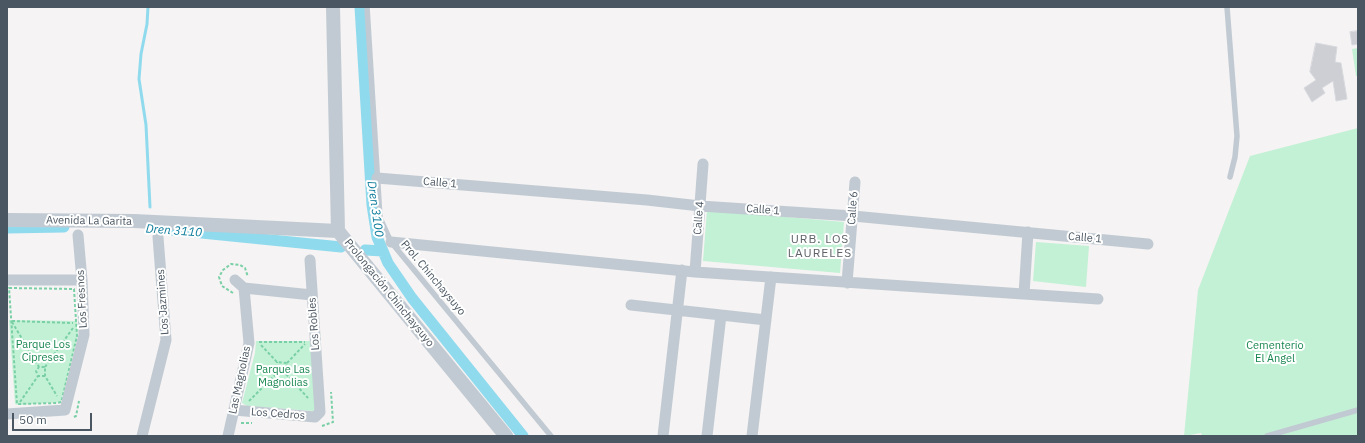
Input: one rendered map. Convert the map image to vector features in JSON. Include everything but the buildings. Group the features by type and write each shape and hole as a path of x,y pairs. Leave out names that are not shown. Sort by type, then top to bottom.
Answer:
{"street":[{"name":"Prolongación Chinchaysuyo","path":"333,7 338,231 506,436"},
{"name":"Calle 4","path":"695,272 704,164"},
{"name":"Calle 1","path":"377,178 639,199 700,206 853,216 1148,244"},
{"name":"Calle 6","path":"847,283 855,182"},
{"name":"Avenida La Garita","path":"7,220 134,222 338,231"},
{"path":"1024,294 1028,232"},
{"name":"Los Fresnos","path":"63,406 84,335 82,280 78,235"},
{"name":"Los Jazmines","path":"142,436 166,340 158,237"},
{"path":"391,242 695,272 1098,299"},
{"name":"Los Robles","path":"310,260 320,412"},
{"path":"663,436 682,270"},
{"path":"752,436 771,277"},
{"path":"7,280 82,280"},
{"path":"235,280 244,288 312,295"},
{"name":"Las Magnolias","path":"228,436 249,343 244,288"},
{"path":"631,305 766,320"},
{"path":"707,436 721,315"},
{"path":"7,414 63,406"},
{"name":"Los Cedros","path":"234,410 315,417 320,412"}],"lane":[{"name":"Prol. Chinchaysuyo","path":"367,7 380,218 391,242 551,436"},
{"path":"1227,7 1237,136 1235,157 1230,177"},
{"path":"1267,436 1358,410"}],"path":[{"path":"18,404 9,288 74,289 77,336 62,399 63,406"},
{"path":"12,321 76,323"},
{"path":"12,321 39,367"},
{"path":"63,406 45,376 45,367 76,323"},
{"path":"286,374 287,363 307,342 258,342 277,362 287,363"},
{"path":"246,404 277,373 277,362"},
{"path":"39,367 45,367"},
{"path":"38,376 36,371 39,367"},
{"path":"277,373 286,374 311,402"},
{"path":"38,376 45,376"},
{"path":"18,404 38,376"},
{"path":"18,404 57,403 63,406"}],"green space":[{"path":"1358,48 1358,76 1356,76 1352,49"},
{"name":"Cementerio El Ángel","path":"1358,128 1358,436 1202,436 1201,433 1184,436 1198,290 1250,156"},
{"path":"707,210 844,222 840,273 703,261"},
{"path":"1036,242 1089,246 1086,287 1033,281"},
{"name":"Parque Los Cipreses","path":"9,320 77,321 78,336 61,402 15,404"},
{"name":"Parque Las Magnolias","path":"256,341 312,341 318,408 313,411 247,406 242,403 255,353"}],"waterway":[{"path":"148,7 139,79 146,125 150,207"},
{"name":"Dren 3100","path":"360,7 372,205 377,237 388,263 412,298 523,436"},
{"name":"Dren 3110","path":"7,228 64,227"},
{"name":"Dren 3110","path":"152,228 341,247"},
{"name":"Dren 3110","path":"365,250 383,251"}],"district":[{"name":"URB. LOS LAURELES","path":"820,247"}]}
